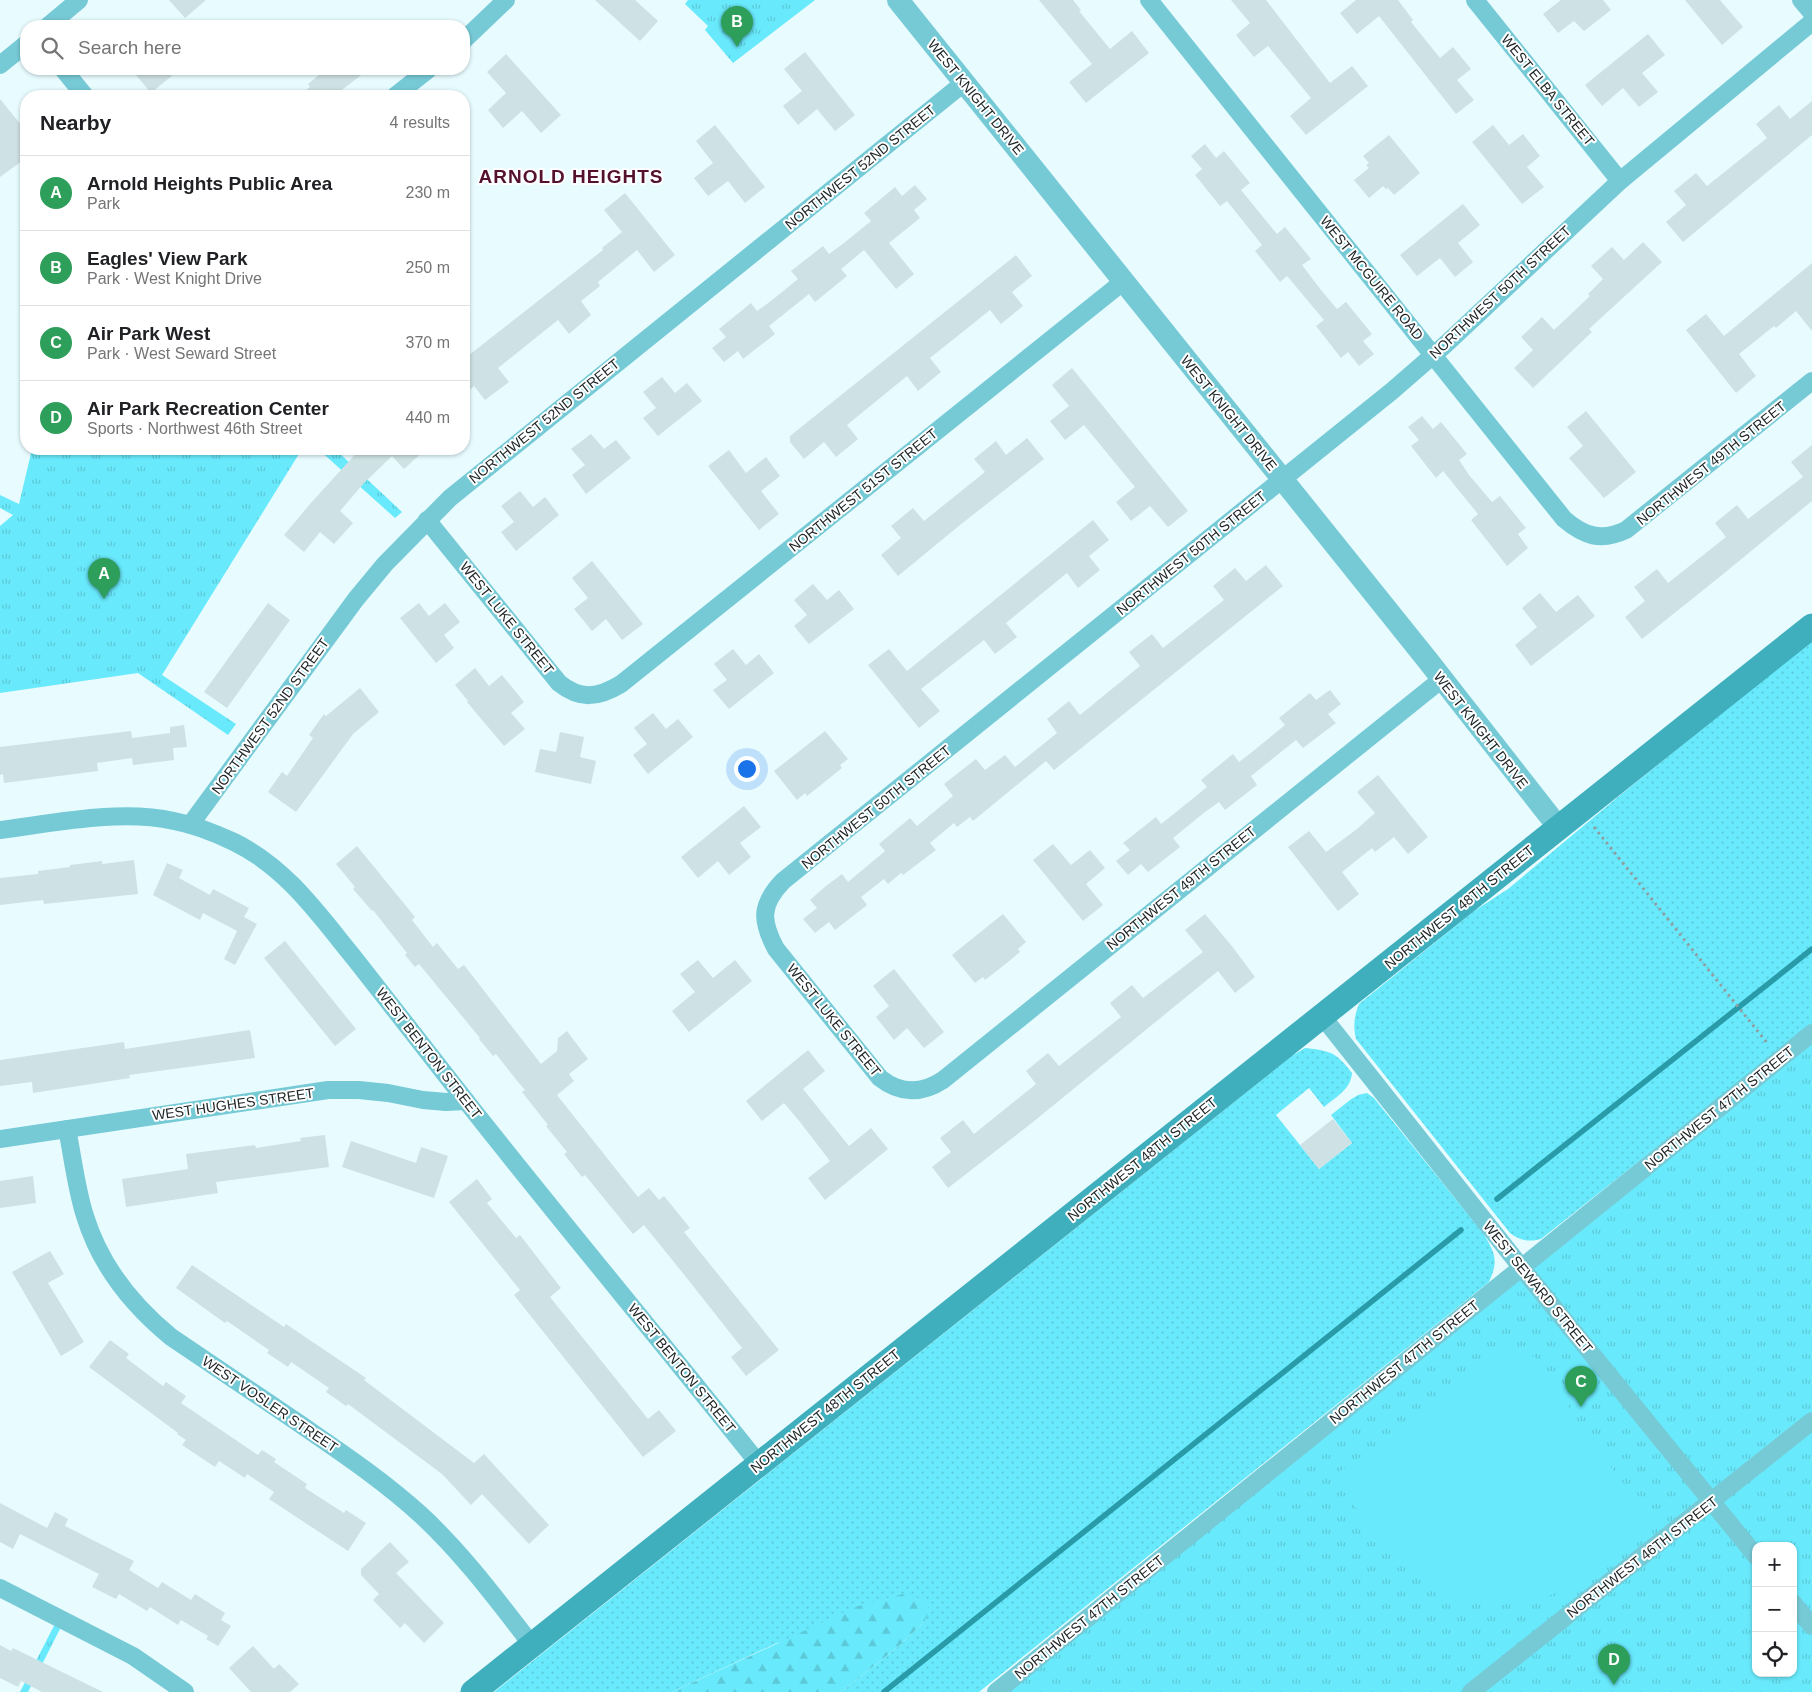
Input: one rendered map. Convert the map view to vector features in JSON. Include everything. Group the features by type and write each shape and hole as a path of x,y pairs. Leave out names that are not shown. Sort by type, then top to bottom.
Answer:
{"main road":[{"name":"NORTHWEST 48TH STREET","path":"473,1692 1812,626"}],"street":[{"path":"55,20 79,0"},
{"path":"470,34 506,0"},
{"name":"WEST KNIGHT DRIVE","path":"898,0 1442,679 1558,828"},
{"name":"WEST MCGUIRE ROAD","path":"1149,0 1564,519 1576,530 1583,533 1606,536"},
{"name":"WEST ELBA STREET","path":"1475,0 1620,181"},
{"path":"1802,0 1812,13"},
{"name":"NORTHWEST 50TH STREET","path":"766,929 765,914 768,903 773,891 783,881 1392,391 1620,181 1812,22"},
{"path":"0,65 20,49"},
{"path":"68,75 80,90"},
{"path":"403,90 421,75"},
{"name":"NORTHWEST 52ND STREET","path":"190,825 356,599 385,564 427,520 474,477 965,82"},
{"name":"NORTHWEST 51ST STREET","path":"599,694 621,684 1124,281"},
{"name":"NORTHWEST 49TH STREET","path":"1606,536 1618,534 1632,526 1812,382"},
{"name":"WEST LUKE STREET","path":"427,520 559,683 573,692 590,696 599,694"},
{"name":"NORTHWEST 49TH STREET","path":"917,1091 936,1085 943,1080 1442,679"},
{"name":"WEST BENTON STREET","path":"0,830 118,816 158,818 190,825 237,844 269,864 291,883 311,905 466,1101 759,1464"},
{"name":"WEST LUKE STREET","path":"766,929 776,949 875,1073 894,1088 917,1091"},
{"name":"WEST SEWARD STREET","path":"1322,1016 1521,1267 1752,1551"},
{"name":"NORTHWEST 47TH STREET","path":"996,1692 1812,1033"},
{"name":"WEST HUGHES STREET","path":"0,1139 328,1090 359,1090 446,1102 466,1101"},
{"name":"WEST VOSLER STREET","path":"67,1129 80,1199 92,1235 114,1276 134,1304 171,1337 350,1458 386,1485 422,1516 455,1550 532,1644"},
{"name":"NORTHWEST 46TH STREET","path":"1471,1692 1812,1421"},
{"path":"0,1588 133,1656 186,1692"},
{"path":"1797,1608 1812,1626"}],"path":[{"path":"1590,822 1768,1044"}],"green space":[{"path":"688,0 815,0 733,63 705,30 708,26 685,4"},
{"path":"31,455 298,455 162,675 236,724 228,735 138,673 0,693 0,526 13,515 0,508 0,495 19,504"},
{"path":"325,455 341,455 402,512 395,518"},
{"path":"1812,640 1812,1024 1541,1239 1528,1241 1518,1238 1510,1233 1356,1039 1354,1030 1359,1004 1474,911 1508,889"},
{"path":"1812,1033 1812,1692 996,1692"},
{"path":"1305,1048 1327,1052 1342,1061 1352,1073 1349,1084 1324,1107 1309,1088 1276,1115 1319,1169 1352,1143 1331,1115 1358,1095 1367,1093 1374,1098 1483,1233 1493,1251 1495,1262 1489,1282 979,1692 841,1692 899,1646 924,1622 777,1643 672,1692 494,1692 1290,1057"},
{"path":"1498,1353 1533,1356 1576,1417 1581,1429 1653,1521 1578,1583 1544,1598 1500,1605 1453,1595 1427,1584 1385,1544 1332,1477 1427,1410 1449,1388"},
{"path":"903,1594 922,1599 930,1610 924,1622 899,1646 841,1692 672,1692 858,1606"},
{"path":"58,1618 64,1621 28,1692 20,1692"}],"building":[{"path":"169,0 206,0 185,18"},
{"path":"595,0 635,0 658,21 640,41"},
{"path":"1039,0 1073,0 1081,10 1079,11 1110,49 1132,31 1149,53 1086,103 1069,82 1092,64"},
{"path":"1231,0 1266,0 1330,83 1352,66 1368,86 1306,135 1290,116 1311,98 1268,46 1254,57 1236,35 1250,23"},
{"path":"1356,0 1398,0 1413,20 1411,22 1440,58 1453,47 1471,69 1457,80 1474,100 1456,114 1379,16 1357,34 1340,13"},
{"path":"1561,0 1603,0 1611,10 1584,31 1574,21 1558,33 1543,14"},
{"path":"1685,0 1720,0 1743,27 1722,45"},
{"path":"1648,34 1665,55 1642,73 1658,92 1639,107 1623,88 1602,106 1585,85"},
{"path":"805,52 855,115 835,131 817,109 798,125 783,106 802,91 784,69"},
{"path":"506,54 561,115 541,133 522,111 503,128 488,110 506,93 487,72"},
{"path":"136,75 173,75 155,90 148,90"},
{"path":"319,75 361,75 342,90 306,90 310,87 308,84"},
{"path":"0,99 20,124 20,162 0,177"},
{"path":"1812,101 1812,135 1683,242 1666,222 1686,205 1674,191 1696,173 1707,186 1767,138 1756,124 1779,105 1790,119"},
{"path":"715,125 765,187 745,203 728,181 708,196 694,178 713,163 696,141"},
{"path":"1493,125 1509,145 1523,134 1540,156 1527,167 1544,187 1522,204 1472,142"},
{"path":"1389,135 1420,173 1394,195 1388,188 1386,189 1383,186 1369,198 1354,180 1369,168 1366,165 1369,163 1363,156"},
{"path":"1205,144 1216,158 1224,151 1250,183 1241,190 1277,234 1285,227 1311,259 1302,265 1337,309 1346,302 1372,334 1363,341 1374,354 1359,366 1348,352 1341,358 1316,326 1324,320 1287,276 1280,282 1255,251 1262,245 1243,221 1227,201 1220,206 1195,175 1202,169 1191,156"},
{"path":"915,185 927,199 914,210 920,218 889,243 914,274 896,289 864,250 841,269 847,276 815,302 809,294 769,326 775,334 743,359 738,351 724,362 712,348 726,337 719,329 751,303 757,311 771,301 798,279 791,271 823,246 829,254 844,243 871,221 864,213 895,187 902,196"},
{"path":"625,193 675,255 654,272 637,250 598,282 600,286 581,301 591,315 569,334 558,320 498,368 509,382 485,400 474,386 470,390 470,354 603,250 602,248 622,232 604,210"},
{"path":"1463,204 1480,225 1458,243 1473,262 1455,277 1440,258 1417,276 1400,255"},
{"path":"1643,242 1662,262 1589,329 1592,332 1533,388 1514,368 1533,350 1521,337 1542,317 1554,330 1590,296 1588,294 1603,279 1591,266 1612,247 1624,260"},
{"path":"1016,255 1032,276 1012,292 1023,306 1001,324 990,310 930,358 941,372 918,391 907,376 847,425 858,439 836,457 824,442 804,459 790,442 790,436"},
{"path":"1812,263 1812,331 1796,311 1776,328 1774,326 1739,354 1756,376 1736,393 1686,330 1706,314 1724,336"},
{"path":"1072,368 1188,511 1168,527 1150,506 1131,521 1116,502 1135,487 1084,425 1065,440 1050,421 1069,406 1052,385"},
{"path":"662,377 675,393 687,383 702,401 658,436 643,418 656,408 643,392"},
{"path":"1586,411 1636,472 1604,498 1569,458 1583,446 1567,427"},
{"path":"1422,416 1433,429 1441,422 1467,454 1459,460 1469,475 1492,502 1500,496 1526,528 1518,534 1528,548 1507,566 1471,520 1478,514 1443,471 1436,478 1411,446 1419,440 1408,427"},
{"path":"591,434 604,449 616,440 631,458 586,494 572,475 585,465 571,449"},
{"path":"1027,438 1044,459 898,576 881,555 901,538 891,526 913,508 924,521 985,472 974,459 996,441 1006,455"},
{"path":"1812,445 1812,501 1642,639 1625,617 1645,601 1634,587 1657,569 1668,583 1726,537 1715,523 1737,505 1748,519 1803,477 1791,462"},
{"path":"729,450 746,473 766,457 780,476 761,491 779,514 759,530 708,466"},
{"path":"355,455 419,455 404,469 392,456 364,483 340,511 353,523 334,544 320,532 304,552 284,535"},
{"path":"520,491 533,507 545,497 559,515 516,551 501,532 514,522 501,506"},
{"path":"1093,520 1109,540 1089,556 1100,570 1078,588 1067,573 1006,623 1017,637 995,654 984,640 921,689 940,711 919,728 868,665 889,649 907,671"},
{"path":"592,561 643,624 622,640 606,619 592,631 574,609 588,598 572,578"},
{"path":"1266,565 1283,586 1054,770 1046,761 973,821 970,817 957,827 954,823 930,843 936,850 903,875 901,873 888,884 884,879 861,897 867,905 835,930 829,922 815,933 803,919 817,908 810,900 826,886 842,874 848,882 885,851 879,844 910,818 917,826 953,796 944,784 976,759 985,770 1005,755 1015,767 1057,733 1047,719 1069,701 1080,715 1140,666 1129,652 1152,634 1163,648 1224,600 1213,586 1235,568 1246,581"},
{"path":"813,584 827,600 839,590 854,609 809,644 794,626 807,615 794,600"},
{"path":"1540,593 1556,612 1578,595 1595,616 1531,666 1515,645 1537,627 1522,608"},
{"path":"268,603 290,620 227,708 204,692"},
{"path":"419,603 429,616 445,603 460,622 444,635 454,648 436,663 400,618"},
{"path":"733,649 746,665 759,654 774,673 729,709 713,690 727,680 714,664"},
{"path":"475,668 489,686 502,675 524,702 511,713 525,729 504,746 455,685"},
{"path":"360,688 379,712 353,734 296,812 268,792 282,772 287,776 313,738 309,735 324,714 326,716"},
{"path":"1330,690 1341,704 1328,714 1336,723 1303,748 1296,740 1251,776 1257,785 1225,810 1219,802 1205,812 1173,838 1180,847 1148,872 1141,864 1128,875 1116,861 1130,850 1123,843 1156,817 1161,824 1175,813 1207,787 1201,780 1233,754 1239,762 1285,725 1279,718 1310,693 1316,700"},
{"path":"653,713 666,729 678,719 693,737 648,774 633,755 647,744 634,728"},
{"path":"184,725 187,747 173,748 174,760 133,765 132,758 97,763 98,771 4,783 3,774 0,775 0,747 131,731 132,738 170,733 170,727"},
{"path":"825,731 848,759 840,765 842,768 807,796 805,793 797,800 774,771"},
{"path":"560,732 584,737 580,757 596,761 591,784 535,772 540,749 556,752"},
{"path":"1378,775 1428,837 1408,854 1394,837 1375,852 1372,848 1342,872 1359,894 1338,911 1288,847 1309,831 1326,852 1357,829 1375,813 1357,792"},
{"path":"744,806 761,827 740,843 751,857 729,875 718,861 698,878 681,857"},
{"path":"1053,844 1071,865 1090,850 1105,868 1086,884 1103,905 1083,921 1033,860"},
{"path":"357,846 415,917 412,920 433,947 437,943 458,969 464,965 541,1064 557,1051 558,1038 567,1031 588,1059 569,1074 574,1081 557,1095 638,1197 649,1188 659,1200 664,1196 690,1228 684,1232 779,1350 746,1376 731,1357 742,1348 686,1277 644,1225 633,1234 585,1175 582,1177 564,1154 567,1152 546,1126 548,1125 522,1092 525,1090 496,1054 493,1056 419,964 415,967 405,955 407,953 373,910 353,889 355,887 336,864"},
{"path":"134,860 138,894 44,904 43,900 0,905 0,878 38,874 38,871 70,867 70,865"},
{"path":"167,863 183,870 179,878 210,895 213,889 249,908 244,917 257,924 235,965 224,959 237,931 203,913 200,920 153,895"},
{"path":"1003,914 1026,942 1018,949 1020,952 1003,966 985,980 983,977 975,983 952,955"},
{"path":"1205,914 1255,977 1235,993 1218,971 1033,1122 948,1188 932,1167 951,1152 940,1138 963,1120 974,1134 1036,1084 1026,1071 1048,1053 1059,1066 1121,1017 1110,1003 1132,985 1143,998 1203,952 1185,930"},
{"path":"285,941 356,1029 335,1046 264,958"},
{"path":"698,960 713,978 735,960 752,981 689,1032 672,1011 695,992 680,974"},
{"path":"894,969 944,1032 924,1048 907,1028 894,1040 876,1017 889,1006 873,986"},
{"path":"250,1030 255,1058 129,1075 130,1078 33,1093 32,1082 0,1086 0,1060 124,1042 125,1049"},
{"path":"808,1050 825,1071 803,1089 849,1146 871,1128 888,1149 825,1200 808,1178 830,1161 800,1122 784,1103 762,1121 746,1101"},
{"path":"1333,1119 1352,1143 1319,1169 1300,1145"},
{"path":"325,1135 329,1167 216,1182 218,1193 126,1207 122,1179 188,1169 186,1154 255,1145 256,1148 301,1141 300,1138"},
{"path":"351,1141 416,1163 421,1147 448,1156 434,1198 342,1167"},
{"path":"33,1176 36,1203 0,1208 0,1181"},
{"path":"477,1179 492,1199 487,1203 516,1238 520,1235 561,1288 550,1297 648,1419 659,1410 676,1431 643,1457 514,1295 520,1290 449,1202"},
{"path":"50,1251 64,1274 48,1283 84,1342 61,1356 12,1272"},
{"path":"192,1265 284,1327 286,1324 366,1378 364,1380 474,1463 484,1454 549,1525 529,1544 482,1494 471,1505 442,1474 348,1404 346,1406 326,1392 329,1388 291,1362 288,1367 267,1353 269,1350 227,1321 225,1323 176,1288"},
{"path":"110,1340 129,1354 126,1358 163,1386 166,1382 186,1396 181,1403 258,1455 262,1450 276,1459 274,1462 307,1484 305,1488 344,1513 346,1510 366,1523 348,1551 269,1499 274,1492 247,1474 245,1478 219,1461 215,1467 182,1445 186,1440 178,1433 89,1367"},
{"path":"0,1503 47,1528 55,1512 68,1519 65,1526 134,1561 129,1570 158,1588 162,1582 191,1600 195,1594 225,1613 221,1620 231,1626 218,1646 206,1639 208,1636 181,1620 178,1625 150,1607 147,1611 119,1594 116,1599 92,1587 99,1574 20,1534 13,1549 0,1542"},
{"path":"390,1542 409,1562 396,1573 444,1623 424,1643 405,1623 400,1628 373,1600 379,1594 361,1575 361,1569"},
{"path":"0,1645 11,1651 13,1648 103,1692 42,1692 21,1681 18,1687 0,1678"},
{"path":"253,1646 274,1669 279,1664 299,1684 290,1692 251,1692 229,1668"}],"waterway":[{"path":"1497,1199 1812,949"},
{"path":"884,1692 1461,1230"}],"place":[{"name":"Eagles' View Park","path":"737,47"},
{"name":"Arnold Heights Public Area","path":"104,599"},
{"name":"Air Park West","path":"1581,1407"},
{"name":"Air Park Recreation Center","path":"1614,1685"}],"district":[{"name":"ARNOLD HEIGHTS","path":"571,176"}]}
